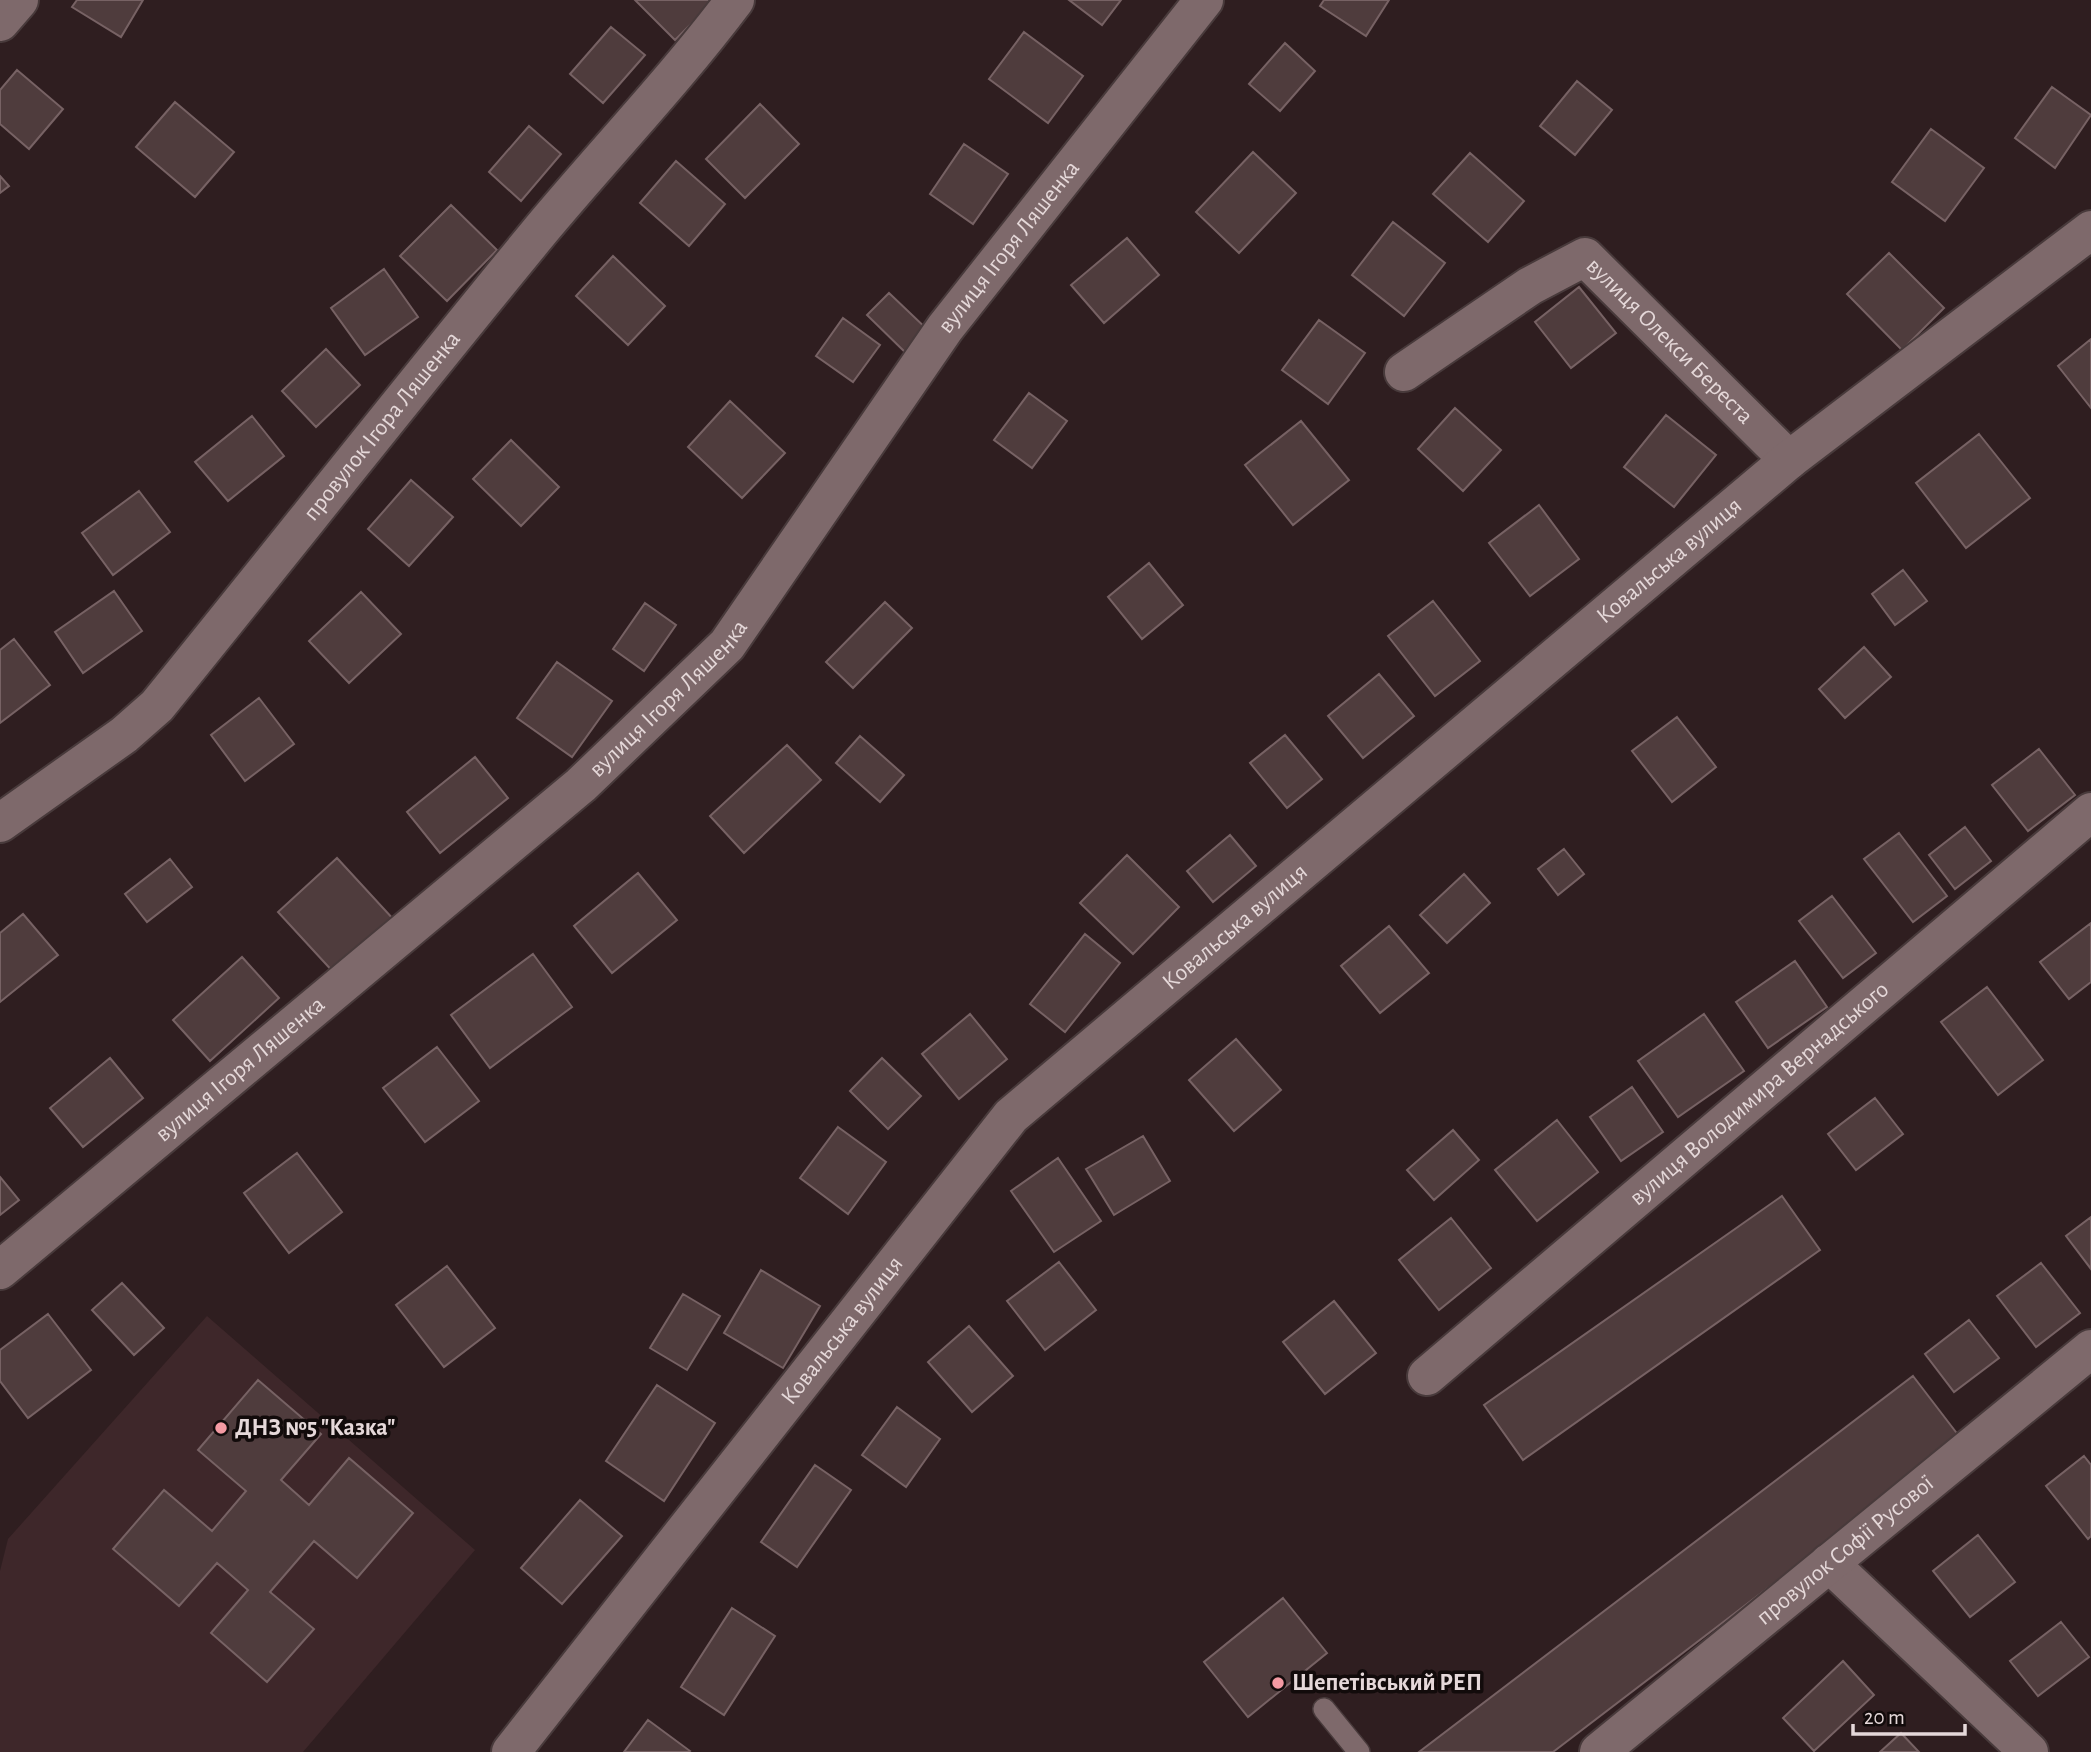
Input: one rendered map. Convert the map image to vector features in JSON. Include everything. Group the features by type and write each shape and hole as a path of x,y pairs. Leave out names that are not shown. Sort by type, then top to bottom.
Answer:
{"street":[{"path":"0,22 19,0"},
{"name":"провулок Ігора Ляшенка","path":"0,823 124,735 157,706 457,332 560,207 665,90 735,0"},
{"name":"вулиця Ігоря Ляшенка","path":"0,1270 581,785 727,646 945,328 1205,0"},
{"name":"Ковальська вулиця","path":"510,1752 1011,1116 1789,460 2091,230"},
{"name":"вулиця Олекси Береста","path":"1404,372 1530,286 1585,257 1789,460"},
{"name":"вулиця Володимира Вернадського","path":"1427,1376 2091,812"},
{"name":"провулок Софії Русової","path":"1598,1752 2091,1349"},
{"path":"1829,1563 2029,1752"}],"lane":[{"path":"1324,1709 1359,1752"}],"shaded area":[{"name":"ДНЗ №5 \"Казка\"","path":"207,1316 475,1550 303,1752 0,1752 0,1571 8,1539"}],"building":[{"path":"77,0 143,0 121,37 72,7"},
{"path":"635,0 715,0 675,40"},
{"path":"1069,0 1121,0 1102,25"},
{"path":"1324,0 1389,0 1366,36 1320,6"},
{"path":"611,27 645,55 603,103 570,74"},
{"path":"1024,32 1083,76 1048,123 989,79"},
{"path":"1285,43 1315,71 1280,111 1249,84"},
{"path":"17,70 63,109 29,149 0,124 0,90"},
{"path":"1577,81 1612,110 1575,155 1540,126"},
{"path":"2052,87 2091,115 2055,168 2015,138"},
{"path":"175,102 234,152 195,197 136,147"},
{"path":"760,104 799,144 745,198 706,159"},
{"path":"529,126 561,154 521,201 489,172"},
{"path":"1931,129 1984,168 1945,221 1892,182"},
{"path":"964,144 1008,174 973,224 930,194"},
{"path":"1253,152 1296,193 1239,253 1196,212"},
{"path":"1470,153 1524,201 1488,242 1433,194"},
{"path":"676,161 725,204 689,246 640,203"},
{"path":"0,176 9,186 0,193"},
{"path":"451,205 497,250 447,301 400,256"},
{"path":"1393,222 1445,263 1404,316 1352,275"},
{"path":"1127,238 1159,275 1104,323 1071,285"},
{"path":"1889,253 1944,308 1902,350 1847,294"},
{"path":"613,256 665,306 628,345 576,296"},
{"path":"384,269 418,317 365,355 331,308"},
{"path":"1579,287 1616,333 1571,368 1535,322"},
{"path":"889,293 931,333 909,356 867,315"},
{"path":"843,318 880,345 853,382 816,356"},
{"path":"1319,320 1365,353 1328,404 1282,370"},
{"path":"2091,339 2091,408 2058,366"},
{"path":"326,349 360,385 316,427 282,391"},
{"path":"1029,393 1067,421 1032,468 994,440"},
{"path":"730,401 785,453 742,498 688,447"},
{"path":"1455,408 1501,450 1463,491 1418,449"},
{"path":"1666,415 1716,455 1674,507 1624,467"},
{"path":"252,416 284,456 228,501 195,462"},
{"path":"1301,421 1349,480 1293,525 1245,465"},
{"path":"1979,434 2030,498 1966,548 1916,483"},
{"path":"511,440 559,487 521,526 473,479"},
{"path":"411,480 453,517 409,566 368,529"},
{"path":"139,491 170,532 113,575 82,533"},
{"path":"1539,505 1579,559 1530,596 1489,543"},
{"path":"1149,563 1183,605 1142,639 1108,597"},
{"path":"1903,570 1927,601 1895,625 1872,594"},
{"path":"114,591 142,631 83,673 55,632"},
{"path":"361,592 401,634 349,683 309,641"},
{"path":"1433,601 1480,661 1435,696 1388,636"},
{"path":"885,602 912,628 853,688 826,662"},
{"path":"645,603 676,625 644,671 613,649"},
{"path":"14,639 50,685 0,723 0,650"},
{"path":"1864,647 1891,677 1845,718 1819,689"},
{"path":"557,662 612,701 572,757 517,718"},
{"path":"1379,674 1414,716 1363,758 1328,716"},
{"path":"259,698 294,744 245,781 211,735"},
{"path":"1677,717 1716,767 1672,802 1632,751"},
{"path":"1285,735 1322,779 1287,808 1250,763"},
{"path":"860,736 904,775 880,802 836,763"},
{"path":"787,745 821,780 744,853 710,816"},
{"path":"2039,749 2075,795 2028,831 1992,785"},
{"path":"475,757 508,798 440,853 407,812"},
{"path":"1965,827 1991,861 1955,889 1929,855"},
{"path":"1899,833 1947,896 1913,922 1864,859"},
{"path":"1230,835 1256,866 1213,902 1187,871"},
{"path":"1564,849 1584,874 1558,895 1538,869"},
{"path":"1127,855 1179,907 1133,954 1080,903"},
{"path":"337,858 395,921 336,975 278,912"},
{"path":"170,859 192,887 147,922 125,894"},
{"path":"638,873 677,920 612,973 574,926"},
{"path":"1464,874 1490,903 1447,943 1420,915"},
{"path":"1832,896 1876,953 1843,978 1799,921"},
{"path":"23,914 58,955 0,1002 0,933"},
{"path":"2091,923 2091,982 2069,999 2040,962"},
{"path":"1389,926 1429,973 1380,1013 1341,966"},
{"path":"1085,934 1120,963 1065,1032 1030,1004"},
{"path":"533,954 572,1007 490,1068 451,1015"},
{"path":"242,957 279,998 210,1061 173,1020"},
{"path":"1795,961 1827,1007 1768,1048 1736,1002"},
{"path":"1987,987 2043,1060 1998,1095 1941,1022"},
{"path":"970,1014 1007,1059 959,1099 922,1054"},
{"path":"1704,1014 1744,1071 1678,1117 1638,1061"},
{"path":"1236,1039 1281,1090 1234,1131 1189,1080"},
{"path":"437,1047 479,1101 425,1142 383,1088"},
{"path":"110,1058 143,1098 83,1147 50,1108"},
{"path":"882,1058 921,1096 888,1129 850,1091"},
{"path":"1632,1087 1663,1132 1621,1161 1590,1117"},
{"path":"1875,1098 1903,1134 1856,1170 1828,1134"},
{"path":"1557,1120 1598,1172 1537,1221 1495,1170"},
{"path":"838,1127 886,1162 848,1214 800,1178"},
{"path":"1453,1130 1479,1160 1434,1200 1407,1170"},
{"path":"1143,1136 1170,1181 1114,1215 1086,1169"},
{"path":"297,1153 342,1212 289,1253 244,1193"},
{"path":"1058,1158 1101,1221 1054,1252 1011,1191"},
{"path":"0,1177 19,1200 0,1215"},
{"path":"1782,1196 1820,1250 1523,1460 1484,1405"},
{"path":"2091,1217 2091,1269 2066,1236"},
{"path":"1451,1218 1491,1268 1439,1310 1399,1260"},
{"path":"1059,1262 1096,1310 1045,1350 1007,1301"},
{"path":"2041,1263 2080,1313 2036,1347 1997,1296"},
{"path":"447,1266 495,1328 444,1367 396,1305"},
{"path":"761,1270 820,1306 783,1368 724,1333"},
{"path":"122,1283 164,1328 134,1355 92,1310"},
{"path":"683,1294 720,1316 687,1370 650,1348"},
{"path":"1334,1301 1376,1353 1325,1394 1283,1342"},
{"path":"48,1314 91,1370 28,1418 0,1381 0,1350"},
{"path":"1969,1320 1999,1358 1954,1392 1925,1354"},
{"path":"969,1326 1013,1376 972,1412 928,1362"},
{"path":"1913,1376 1962,1440 1553,1752 1419,1752"},
{"path":"258,1380 321,1434 281,1480 309,1505 349,1458 413,1513 357,1578 314,1541 270,1592 314,1629 267,1682 211,1633 248,1590 217,1563 179,1606 113,1549 164,1490 212,1531 246,1491 198,1450"},
{"path":"657,1385 715,1423 664,1501 606,1461"},
{"path":"897,1407 940,1439 906,1487 862,1455"},
{"path":"2084,1456 2091,1465 2091,1536 2088,1539 2046,1486"},
{"path":"815,1465 851,1490 797,1567 761,1542"},
{"path":"580,1500 622,1536 562,1604 521,1568"},
{"path":"1978,1535 2015,1582 1970,1617 1933,1571"},
{"path":"1283,1598 1327,1653 1248,1717 1204,1662"},
{"path":"732,1608 775,1636 724,1715 681,1687"},
{"path":"2061,1622 2089,1657 2038,1696 2010,1661"},
{"path":"1843,1661 1874,1695 1814,1751 1783,1718"},
{"path":"648,1720 690,1751 624,1752"},
{"path":"1901,1733 1919,1752 1880,1752"}],"place":[{"name":"ДНЗ №5 \"Казка\"","path":"221,1428"},
{"name":"Шепетівський РЕП","path":"1278,1683"}]}
